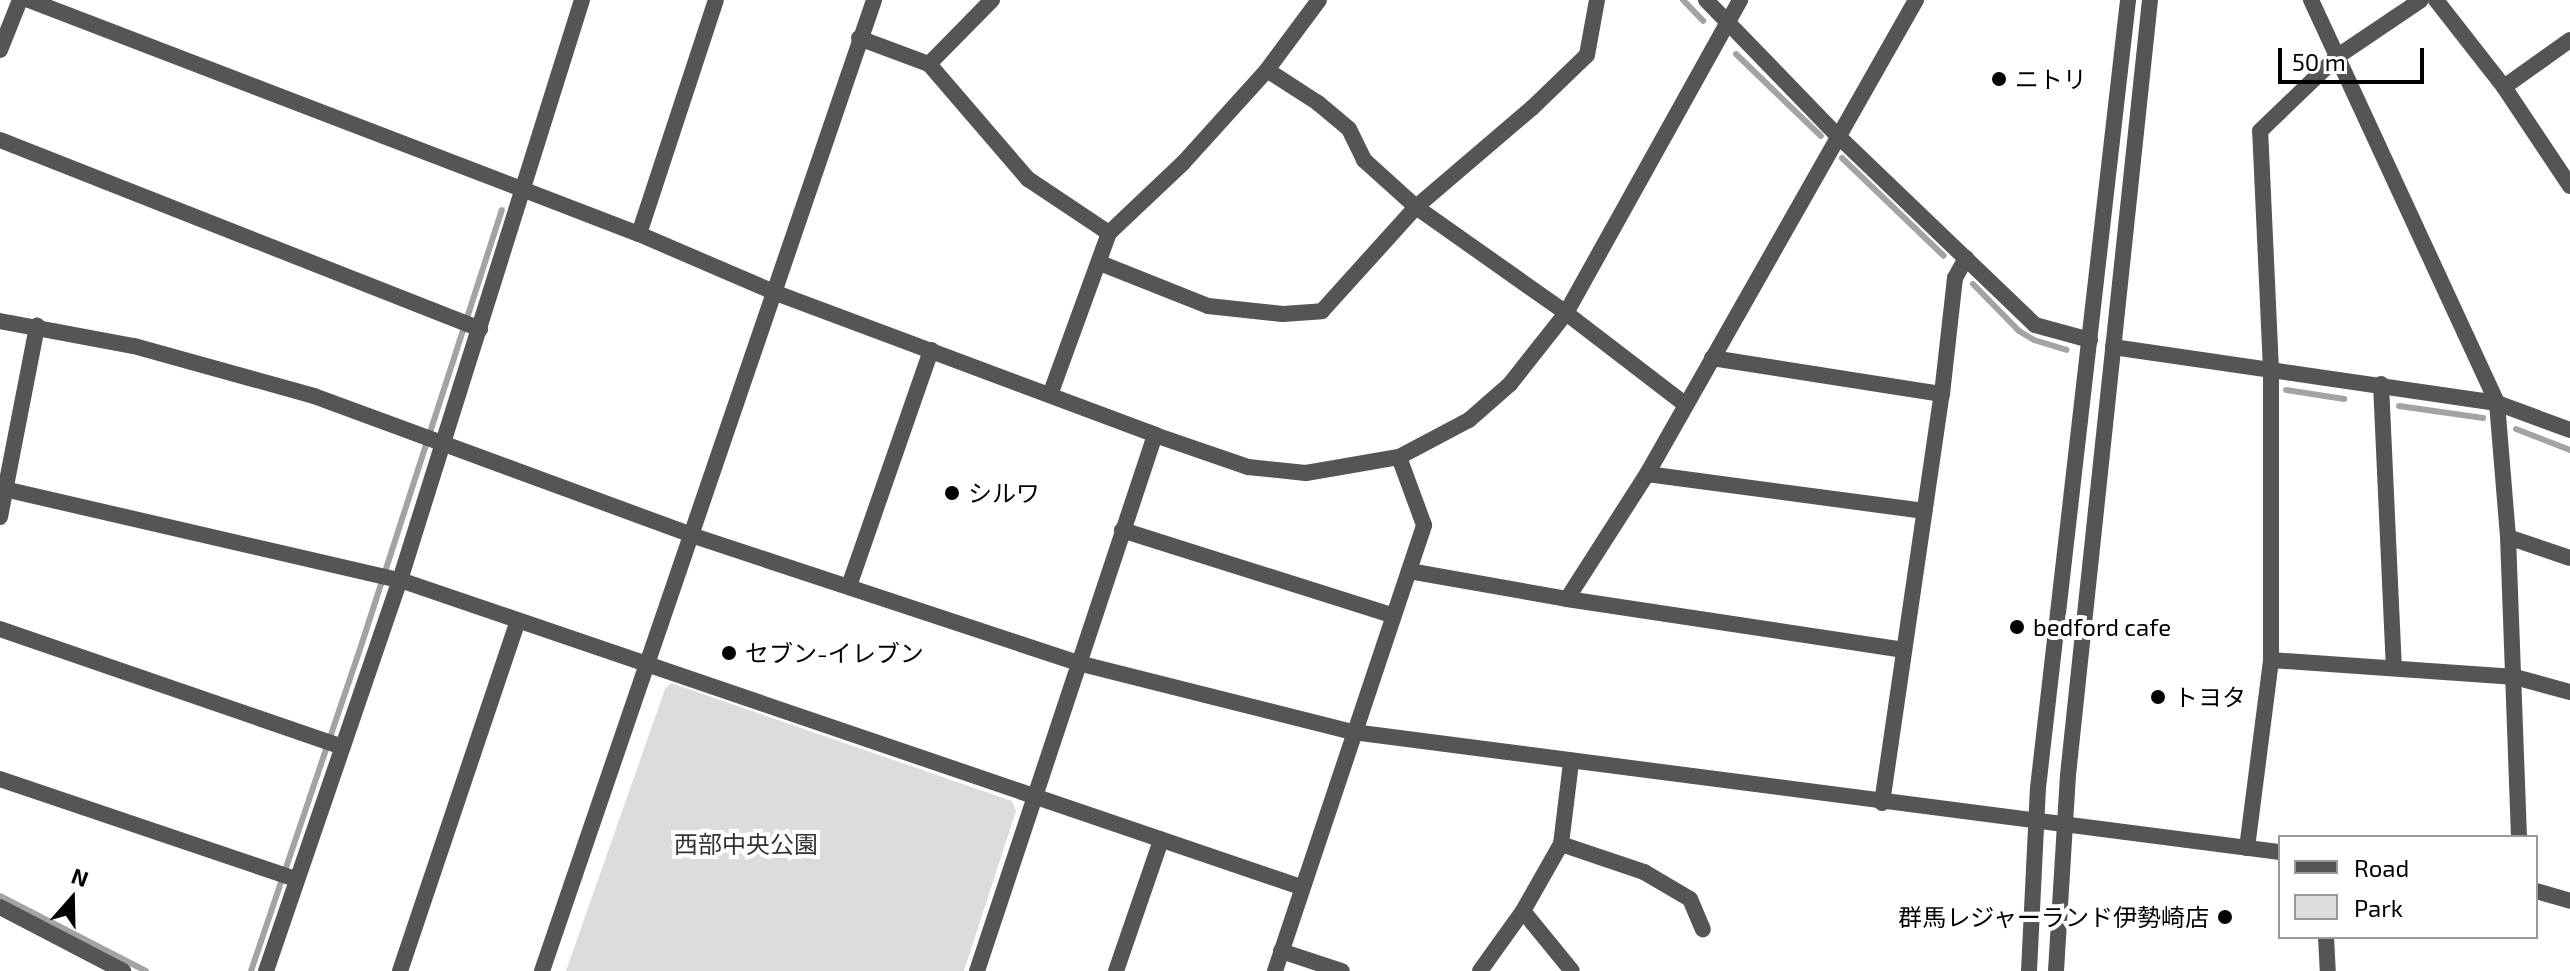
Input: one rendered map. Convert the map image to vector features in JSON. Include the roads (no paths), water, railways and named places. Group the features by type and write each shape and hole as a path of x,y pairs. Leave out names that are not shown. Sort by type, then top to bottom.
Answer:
{"street":[{"path":"0,50 20,0"},
{"path":"29,0 639,234 776,293 1155,435 1248,467 1306,473 1399,457 1469,420 1510,384 1566,313 1740,0"},
{"path":"266,971 400,580 582,0"},
{"path":"639,234 716,0"},
{"path":"542,971 874,0"},
{"path":"929,64 992,0"},
{"path":"1100,263 1208,306 1283,314 1322,311 1416,207 1532,108 1587,55 1597,0"},
{"path":"1706,0 1838,136 2035,325 2090,340"},
{"path":"1567,599 1647,474 1916,0"},
{"path":"2029,971 2036,821 2128,0"},
{"path":"2056,971 2064,825 2150,0"},
{"path":"2311,0 2497,403 2508,537 2519,835"},
{"path":"2247,848 2271,660 2271,370 2260,131 2338,56 2421,0"},
{"path":"2436,0 2504,87 2570,186"},
{"path":"1050,395 1109,233 1183,163 1267,70 1317,1"},
{"path":"859,38 929,64 1028,179 1109,233"},
{"path":"2504,87 2570,40"},
{"path":"1267,70 1318,103 1349,129 1364,160 1416,207 1566,313 1686,405"},
{"path":"0,140 480,329"},
{"path":"1882,803 1942,394 1955,278 1966,258"},
{"path":"0,321 134,346 299,392 691,535 1078,663 1353,732 1882,803 2278,852"},
{"path":"0,517 3,488 37,326"},
{"path":"2113,347 2497,403 2570,430"},
{"path":"849,586 931,350"},
{"path":"1712,358 1942,394"},
{"path":"2381,384 2394,666"},
{"path":"977,971 1032,796 1155,435"},
{"path":"1275,971 1391,615 1424,525 1399,457"},
{"path":"1647,474 1925,511"},
{"path":"3,488 400,580 517,623 1301,887"},
{"path":"1122,530 1391,615"},
{"path":"2508,537 2570,558"},
{"path":"1409,571 1567,599 1904,650"},
{"path":"400,971 517,623"},
{"path":"0,629 342,747"},
{"path":"2271,660 2394,666 2515,677 2570,692"},
{"path":"1480,971 1523,911 1561,844 1571,762"},
{"path":"0,779 296,879"},
{"path":"1116,971 1161,840"},
{"path":"1561,844 1644,872 1690,899 1703,929"},
{"path":"2538,892 2570,901"},
{"path":"0,907 123,971"},
{"path":"1523,911 1572,971"},
{"path":"2326,939 2328,971"},
{"path":"1281,951 1342,971"}],"waterway":[{"path":"1683,0 1703,21"},
{"path":"1736,54 1821,136"},
{"path":"1842,158 1944,256"},
{"path":"251,971 362,643 502,210"},
{"path":"1973,284 2019,331 2034,340 2066,350"},
{"path":"2286,390 2344,399"},
{"path":"2399,406 2483,418"},
{"path":"2516,429 2570,450"},
{"path":"0,896 146,971"}],"place":[{"name":"ニトリ","path":"1999,79"},
{"name":"シルワ","path":"952,493"},
{"name":"bedford cafe","path":"2017,627"},
{"name":"セブン-イレブン","path":"729,653"},
{"name":"トヨタ","path":"2158,697"},
{"name":"群馬レジャーランド伊勢崎店","path":"2225,917"}],"park label":[{"name":"西部中央公園","path":"746,844"}]}
